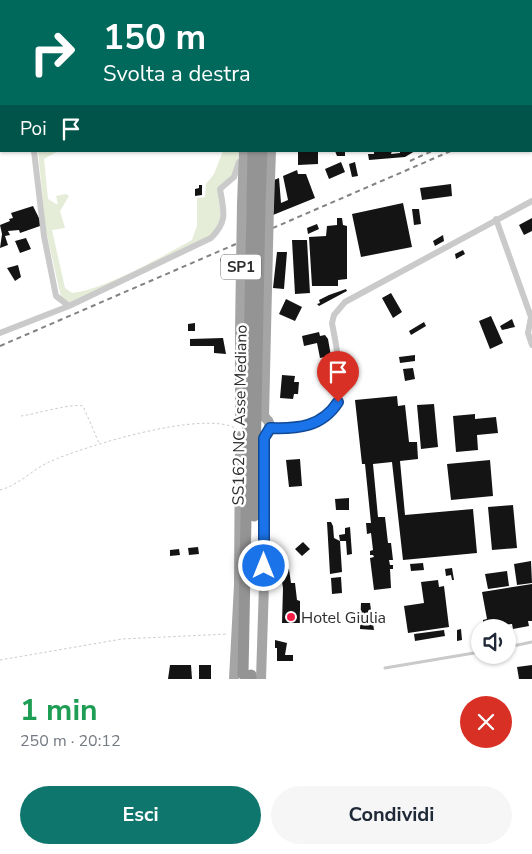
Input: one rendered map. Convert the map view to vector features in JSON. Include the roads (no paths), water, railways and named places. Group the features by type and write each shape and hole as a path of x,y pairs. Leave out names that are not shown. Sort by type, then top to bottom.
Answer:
{"highway":[{"name":"SS162 NC Asse Mediano","path":"247,678 253,152"},
{"name":"SS162 NC Asse Mediano","path":"253,203 262,152"}],"main road":[{"name":"SP1","path":"242,152 253,203 266,330 262,416 270,423 270,428"},
{"name":"SP1","path":"247,678 236,634 241,428 240,330 253,203 271,152"},
{"path":"247,678 264,584 262,439 270,428"}],"street":[{"path":"34,152 44,236 56,296 69,306"},
{"path":"0,333 69,306 211,238 221,228 225,214 220,190 239,169 242,152"},
{"path":"227,184 235,185 253,203"},
{"path":"270,428 296,429 315,423 331,414 338,402 341,384 332,323 338,309 345,302 532,201"},
{"path":"496,219 532,318 528,333 532,345"}],"lane":[{"path":"516,645 532,642"},
{"path":"385,668 471,654"}],"railway":[{"path":"410,161 430,152"},
{"path":"0,346 449,152"}],"place":[{"name":"Hotel Giulia","path":"291,617"}]}
